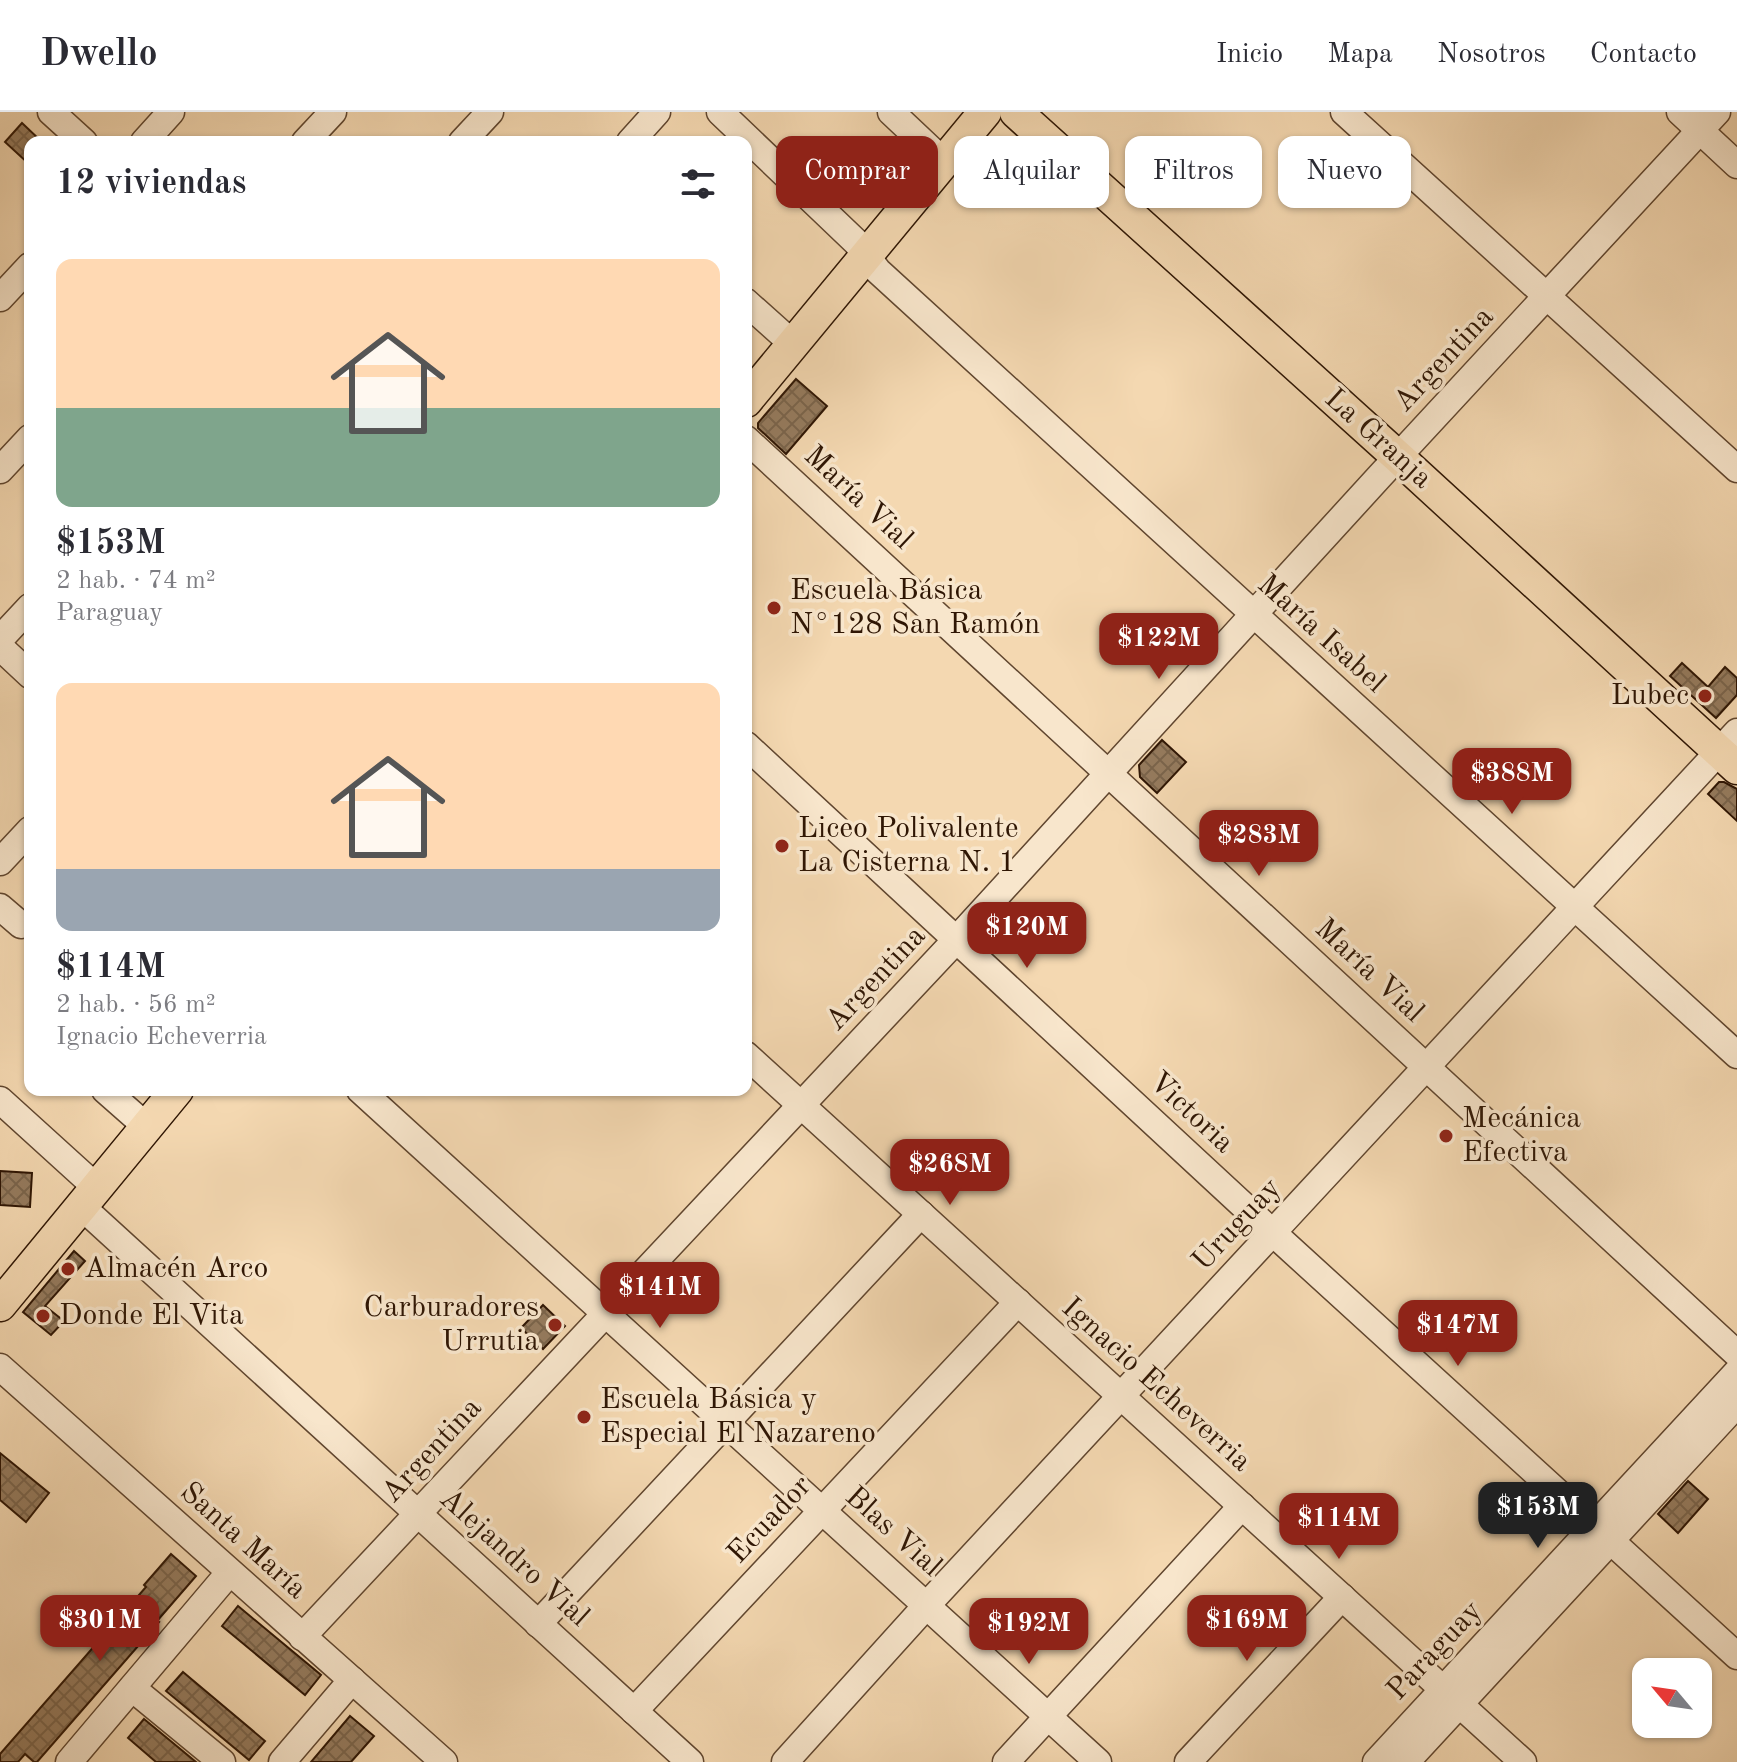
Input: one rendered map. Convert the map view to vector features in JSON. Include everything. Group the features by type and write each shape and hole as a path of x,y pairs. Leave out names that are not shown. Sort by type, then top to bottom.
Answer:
{"main road":[{"path":"752,394 985,112"},
{"name":"La Granja","path":"1016,112 1398,457 1731,750"},
{"path":"0,1305 172,1096"}],"street":[{"path":"51,112 77,136"},
{"path":"149,136 171,112"},
{"path":"311,136 333,112"},
{"path":"468,136 490,112"},
{"path":"635,136 657,112"},
{"name":"María Isabel","path":"720,112 745,136"},
{"path":"891,112 944,162"},
{"path":"1344,112 1737,469"},
{"path":"1680,112 1708,121 1737,165"},
{"name":"Argentina","path":"302,1637 957,939 1708,121"},
{"name":"María Isabel","path":"752,143 856,242 889,282 1737,1055"},
{"path":"0,298 24,272"},
{"path":"752,307 793,344"},
{"path":"0,470 24,444"},
{"name":"María Vial","path":"752,445 1737,1354"},
{"path":"0,639 24,613"},
{"path":"0,647 24,669"},
{"name":"Uruguay","path":"785,1762 1575,906 1731,750"},
{"name":"Victoria","path":"752,751 1273,1233 1737,1656"},
{"path":"0,862 24,836"},
{"path":"0,907 21,925"},
{"name":"Ignacio Echeverria","path":"752,1060 1523,1762"},
{"path":"112,1096 147,1127"},
{"name":"Blas Vial","path":"367,1096 1098,1762"},
{"name":"Alejandro Vial","path":"0,1100 90,1198 418,1514 690,1762"},
{"path":"538,1624 921,1214"},
{"name":"Ecuador","path":"634,1711 1018,1302"},
{"name":"Santa María","path":"0,1367 444,1762"},
{"name":"Paraguay","path":"1376,1762 1451,1697 1602,1534 1737,1372"},
{"name":"Paraguay","path":"1602,1534 1737,1404"},
{"path":"1006,1762 1242,1506"},
{"path":"69,1762 229,1573"},
{"path":"1188,1762 1342,1597"},
{"path":"282,1762 352,1680"},
{"path":"132,1688 222,1762"},
{"name":"Paraguay","path":"1406,1762 1451,1697"}],"building":[{"path":"22,123 36,136 24,136 24,159 5,142"},
{"path":"796,379 827,406 786,454 758,428 758,423"},
{"name":"Lubec","path":"1682,663 1708,687 1725,667 1737,678 1737,695 1716,718 1670,676"},
{"path":"1162,740 1186,762 1157,793 1140,777 1139,765"},
{"path":"1719,782 1737,789 1737,821 1708,794"},
{"path":"0,1171 32,1173 30,1207 0,1205"},
{"path":"74,1251 85,1261 45,1306 64,1321 51,1335 23,1312"},
{"path":"543,1305 565,1326 543,1349 521,1328"},
{"path":"0,1453 49,1493 26,1522 0,1500"},
{"path":"1688,1481 1708,1499 1678,1533 1658,1514"},
{"path":"171,1554 196,1576 159,1622 37,1762 25,1754 18,1762 0,1762 0,1754 146,1587 144,1585"},
{"path":"238,1606 321,1675 305,1695 222,1626"},
{"path":"183,1672 265,1741 249,1760 166,1691"},
{"path":"350,1716 374,1736 351,1762 311,1762"},
{"path":"144,1719 196,1762 156,1762 128,1738"}],"place":[{"name":"Escuela Básica N°128 San Ramón","path":"774,608"},
{"name":"Lubec","path":"1705,696"},
{"name":"Liceo Polivalente La Cisterna N. 1","path":"782,846"},
{"name":"Mecánica Efectiva","path":"1446,1136"},
{"name":"Almacén Arco","path":"68,1269"},
{"name":"Donde El Vita","path":"43,1316"},
{"name":"Carburadores Urrutia","path":"555,1325"},
{"name":"Escuela Básica y Especial El Nazareno","path":"584,1417"}]}
